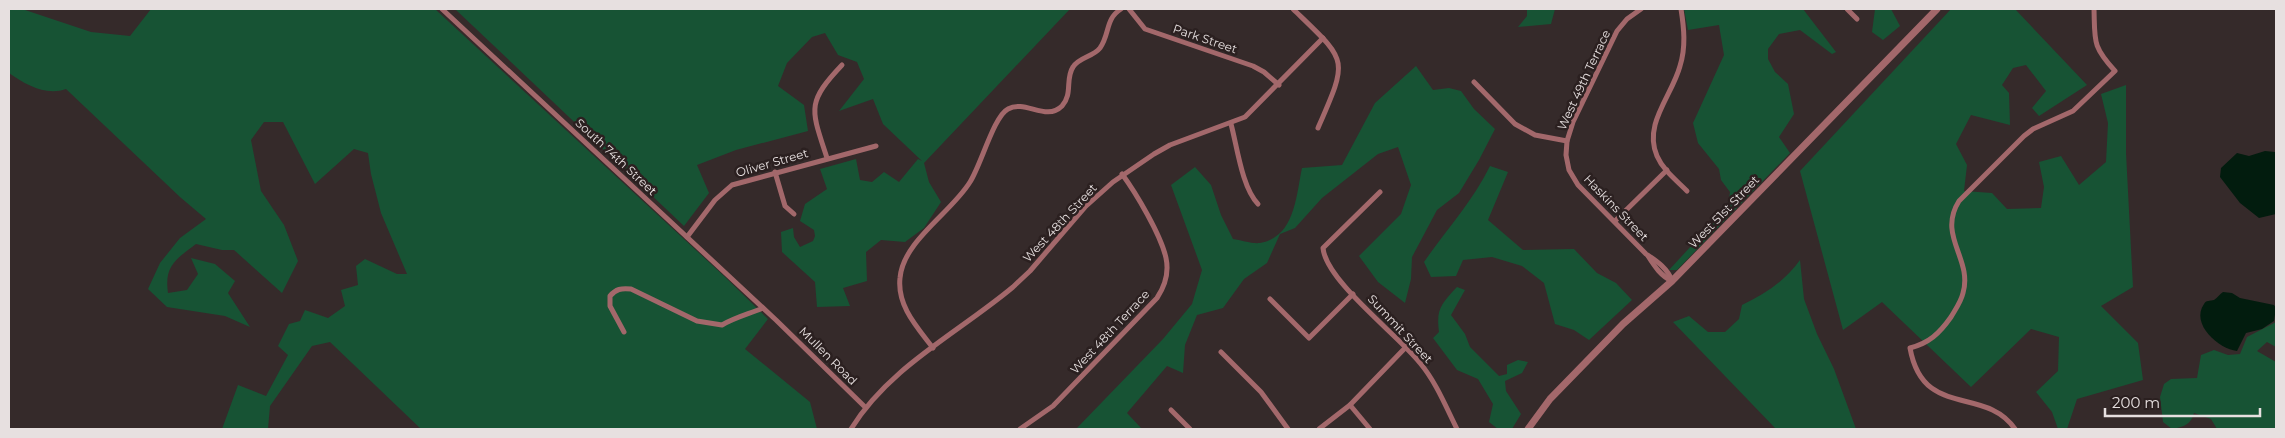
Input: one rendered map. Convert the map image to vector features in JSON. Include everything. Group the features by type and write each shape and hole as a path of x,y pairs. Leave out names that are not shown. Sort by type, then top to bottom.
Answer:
{"street":[{"name":"South 74th Street","path":"442,9 776,320"},
{"path":"933,348 903,303 899,281 907,254 961,196 971,182 999,116 1014,106 1046,112 1062,105 1069,95 1072,68 1076,63 1100,48 1109,20 1121,9"},
{"name":"Park Street","path":"1129,9 1145,29 1254,66 1279,85"},
{"path":"1294,9 1324,38 1337,54 1339,75 1318,128"},
{"name":"West 49th Terrace","path":"1567,141 1573,122 1617,31 1627,19 1642,9"},
{"path":"1681,9 1685,35 1683,56 1675,80 1656,118 1652,136 1656,155 1687,191"},
{"path":"1847,9 1857,19"},
{"name":"West 51st Street","path":"1528,429 1550,399 1623,324 1672,281 1937,9"},
{"path":"2015,429 2002,415 1990,408 1950,398 1934,390 1916,372 1910,348 1929,342 1938,335 1963,293 1964,274 1950,223 1959,202 2024,136 2033,129 2072,111 2115,71 2097,50 2094,9"},
{"name":"West 48th Street","path":"851,429 865,407 884,386 1013,287 1040,260 1085,207 1122,174 1170,145 1201,132 1231,124 1254,110 1324,38"},
{"path":"827,158 814,106 820,89 842,65"},
{"path":"1474,82 1515,124 1535,135 1567,141"},
{"path":"1231,124 1250,194 1258,204"},
{"name":"Haskins Street","path":"1567,141 1566,155 1571,174 1578,185 1646,254 1656,269 1665,278 1672,281"},
{"name":"Oliver Street","path":"687,237 723,191 732,185 774,172 876,146"},
{"path":"1614,221 1667,170"},
{"path":"774,172 785,206 794,214"},
{"name":"West 48th Terrace","path":"1020,429 1054,406 1157,298 1164,285 1167,267 1162,247 1139,199 1122,174"},
{"name":"Summit Street","path":"1380,192 1323,248 1323,255 1334,274 1406,347 1425,370 1458,429"},
{"path":"624,332 610,306 610,296 614,291 622,288 630,289 697,321 722,326 734,318 748,315 763,308"},
{"path":"1270,299 1309,338 1353,294"},
{"name":"Mullen Road","path":"776,320 865,407"},
{"path":"1319,429 1350,405 1406,347"},
{"path":"1221,352 1261,392 1288,429"},
{"path":"1350,405 1370,429"},
{"path":"1171,410 1190,429"}],"green space":[{"path":"9,9 22,9 91,32 130,36 151,9 435,9 768,319 745,349 810,402 817,429 421,429 330,342 312,346 270,406 268,429 222,429 238,385 266,396 288,355 278,346 289,324 300,321 305,310 328,318 345,306 341,290 358,285 356,266 365,259 397,274 407,274 381,213 371,174 368,153 354,149 315,184 283,122 264,122 251,140 261,191 284,225 298,261 282,293 234,250 222,250 196,244 173,264 168,276 168,293 187,290 198,274 191,258 215,264 235,281 228,293 250,327 225,316 167,307 148,289 160,263 180,238 206,219 180,197 66,89 51,91 36,88 22,82 9,73"},
{"path":"455,9 1070,9 924,163 929,182 941,202 924,228 905,242 881,240 866,252 867,281 843,288 850,306 817,307 815,282 782,252 781,232 793,228 794,237 800,247 813,241 815,236 814,230 800,221 805,204 827,189 820,169 856,159 860,180 872,182 884,172 899,182 918,159 922,161 883,124 873,99 839,111 864,79 857,62 838,55 825,33 812,37 787,63 778,86 804,105 808,131 736,150 697,165 709,193 684,226"},
{"path":"1527,9 1555,9 1551,24 1518,27 1527,16"},
{"path":"1684,9 1803,9 1836,52 1832,54 1800,30 1779,34 1768,49 1768,59 1775,72 1788,84 1794,114 1779,137 1790,153 1677,270 1669,270 1728,206 1730,192 1721,180 1719,169 1698,143 1693,123 1724,55 1719,25 1688,30"},
{"path":"1875,9 1891,9 1900,26 1883,40 1872,32"},
{"path":"1951,9 2015,9 2087,85 2039,116 2032,108 2046,91 2026,65 2013,68 2002,85 2009,93 2010,125 1971,115 1956,144 1967,165 1964,191 1992,193 2007,209 2041,208 2044,187 2039,162 2061,156 2079,185 2106,162 2108,123 2101,94 2126,85 2126,153 2133,287 2101,306 2138,343 2143,380 2077,399 2067,429 2058,429 2052,412 2036,392 2058,371 2059,337 2031,329 1971,387 1882,302 1843,330 1800,171"},
{"path":"1416,66 1433,90 1449,88 1461,91 1474,109 1495,129 1459,193 1437,210 1412,257 1411,279 1405,303 1378,282 1359,256 1401,214 1411,185 1398,147 1378,154 1322,198 1295,228 1280,234 1267,263 1244,279 1223,308 1197,315 1185,345 1183,373 1167,366 1127,413 1142,429 1076,429 1163,339 1192,304 1202,270 1171,185 1195,167 1211,185 1221,215 1233,239 1260,243 1272,239 1280,233 1292,214 1302,168 1342,165 1375,103"},
{"path":"1490,166 1508,172 1488,220 1523,250 1574,249 1597,273 1616,283 1632,300 1589,340 1574,330 1555,324 1544,283 1522,266 1492,257 1463,260 1456,276 1431,277 1424,262 1467,203"},
{"path":"1800,260 1804,299 1817,334 1834,369 1856,429 1776,429 1673,322 1689,316 1708,332 1725,332 1739,319 1742,305 1774,286"},
{"path":"1457,287 1465,290 1451,315 1465,334 1470,347 1499,376 1507,374 1507,365 1518,360 1528,362 1522,373 1505,381 1506,391 1521,414 1512,429 1498,429 1489,422 1493,404 1478,379 1457,370 1433,338 1439,332 1438,318 1441,307"},
{"path":"2276,322 2276,347 2267,342 2257,351 2276,362 2276,429 2217,429 2211,419 2194,413 2189,423 2180,427 2172,429 2163,422 2160,397 2164,384 2171,379 2197,378 2201,355 2214,350 2228,355 2240,354 2247,337"}],"shaded area":[{"path":"2265,151 2275,152 2276,154 2276,214 2259,218 2240,203 2220,177 2221,168 2237,153 2249,156"},
{"path":"2223,292 2232,293 2240,298 2274,305 2276,308 2274,321 2262,329 2246,333 2237,351 2222,346 2215,341 2208,334 2201,320 2201,312 2205,303 2214,300"}]}
